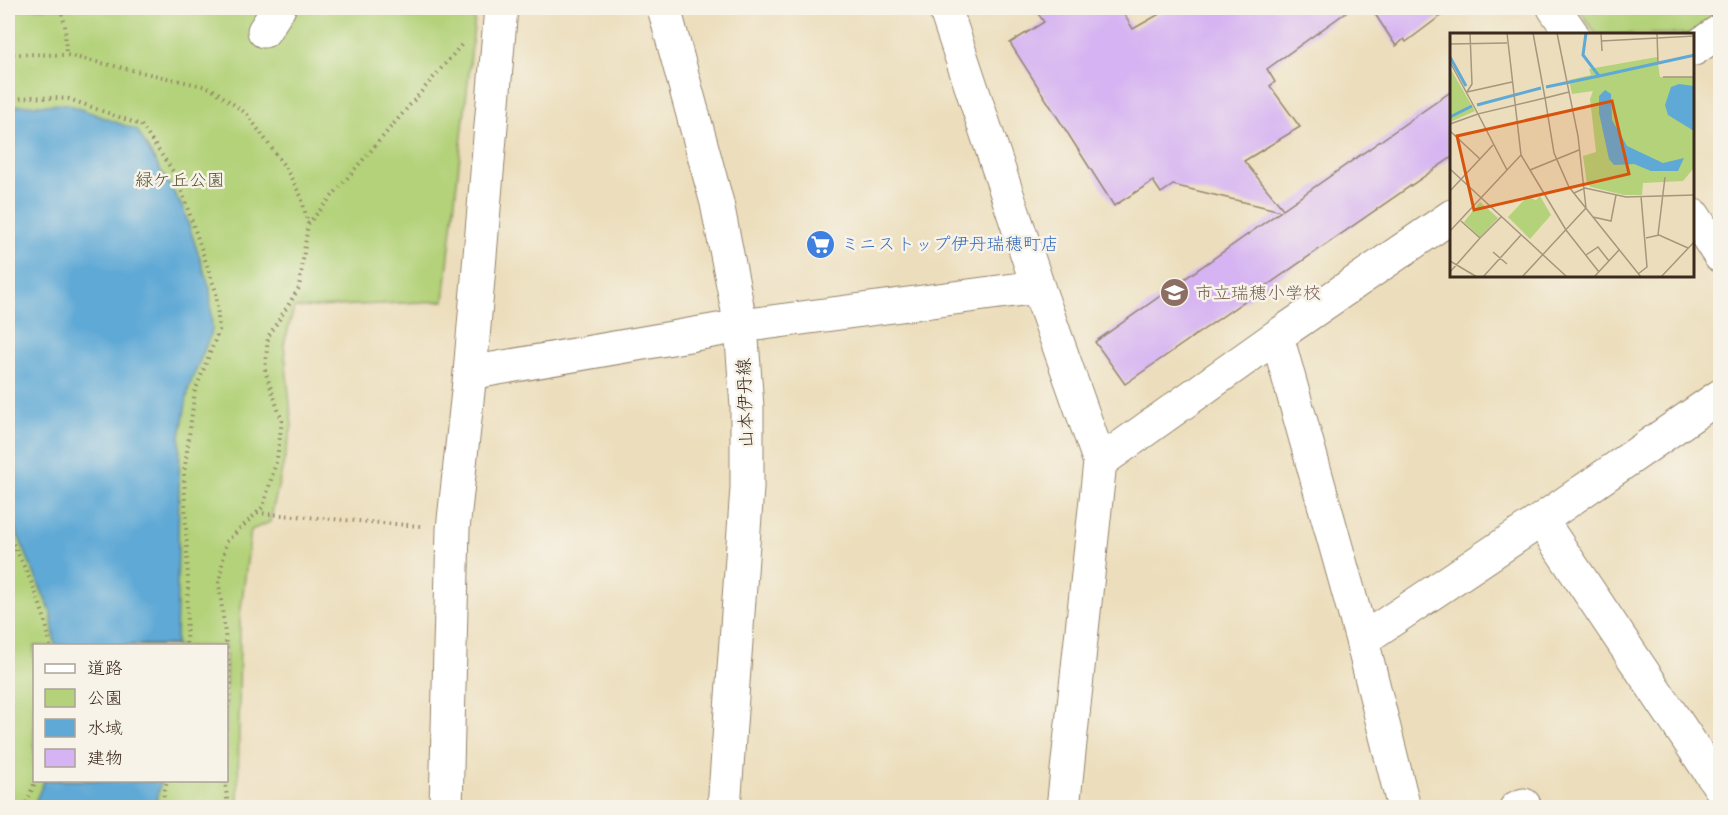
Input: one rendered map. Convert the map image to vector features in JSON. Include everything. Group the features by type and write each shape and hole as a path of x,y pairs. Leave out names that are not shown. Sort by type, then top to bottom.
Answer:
{"street":[{"path":"446,807 453,529 470,373 501,8"},
{"name":"山本伊丹線","path":"664,8 717,203 741,326 747,407 747,488 724,807"},
{"path":"945,8 1038,287 1100,462 1063,807"},
{"path":"1554,8 1571,33"},
{"path":"1695,48 1720,31"},
{"path":"1100,462 1277,336 1450,217"},
{"path":"1695,218 1720,256"},
{"path":"470,373 741,326 1038,287"},
{"path":"1277,336 1362,640 1404,807"},
{"path":"1362,640 1720,396"},
{"path":"1541,520 1720,787"}],"path":[{"path":"61,8 65,26 66,55"},
{"path":"308,224 470,35"},
{"path":"8,57 14,54 66,55 211,88 247,114 285,167 301,196 308,224 299,288 268,337 265,370 282,421 277,459 263,507 226,542 219,583 226,644"},
{"path":"8,100 32,97 69,99 141,125 177,177 216,292 219,330 195,390 184,474 188,580 186,644"},
{"path":"256,513 453,529"},
{"path":"8,533 48,625 50,644"},
{"path":"228,660 231,685 228,705"},
{"path":"24,807 35,782"},
{"path":"162,807 166,782"},
{"path":"225,782 228,807"}],"green space":[{"name":"緑ケ丘公園","path":"8,8 476,8 444,301 294,308 284,344 292,426 270,522 251,530 240,616 238,807 8,807"},
{"path":"1578,8 1720,8 1720,14 1694,33 1595,33"}],"water":[{"path":"67,104 137,130 183,208 210,289 212,331 189,387 180,437 176,644 55,644 51,613 12,521 8,504 8,106"},
{"path":"43,782 161,782 155,807 33,807"}],"building":[{"path":"1034,8 1120,8 1133,29 1170,8 1352,8 1267,69 1275,82 1270,86 1300,127 1244,161 1283,209 1450,92 1450,158 1125,384 1095,342 1281,211 1173,185 1161,193 1153,181 1114,206 1010,43 1044,22"},
{"path":"1371,8 1451,8 1406,42 1404,39 1396,46"}],"place":[{"name":"ミニストップ伊丹瑞穂町店","path":"820,244"},
{"name":"市立瑞穂小学校","path":"1174,293"}]}
